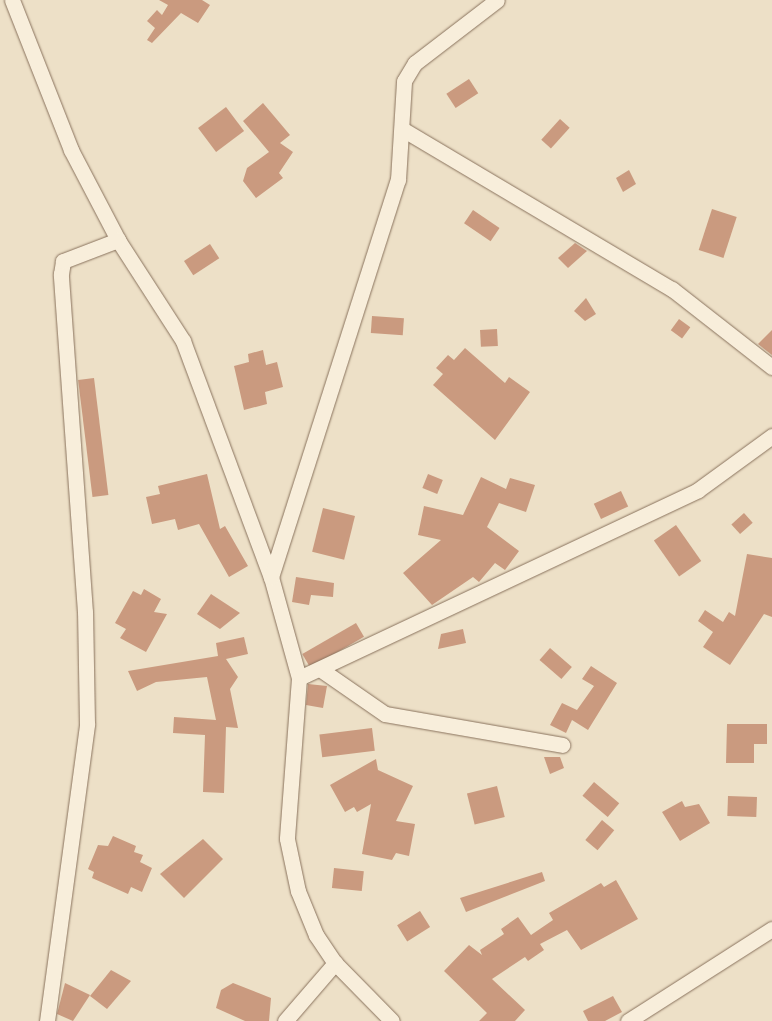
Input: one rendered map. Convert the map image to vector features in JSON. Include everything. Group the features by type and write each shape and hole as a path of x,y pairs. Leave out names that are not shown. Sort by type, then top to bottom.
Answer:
{"street":[{"path":"12,0 67,141 118,240 183,341 271,577 299,678 287,839 298,891 316,936 335,963 392,1021"},
{"path":"271,577 398,180 404,81 415,63 497,0"},
{"path":"402,129 672,289 772,367"},
{"path":"47,1021 87,724 84,612 61,274 63,261 118,240"},
{"path":"299,678 698,490 772,436"},
{"path":"320,669 385,714 562,745"},
{"path":"628,1021 772,929"},
{"path":"285,1021 335,963"}],"building":[{"path":"159,0 202,0 210,5 198,23 181,13 152,43 147,40 155,28 147,21 157,10 162,15 168,5"},
{"path":"469,79 478,93 456,108 446,94"},
{"path":"263,103 290,135 280,143 293,152 279,173 283,178 256,198 243,181 247,168 269,152 243,121"},
{"path":"226,107 244,131 216,152 198,128"},
{"path":"560,119 570,128 551,149 541,140"},
{"path":"629,170 636,184 623,192 616,178"},
{"path":"712,209 737,217 723,258 699,250"},
{"path":"473,210 500,228 491,241 464,223"},
{"path":"575,243 587,251 568,268 558,258"},
{"path":"210,244 219,258 193,275 184,261"},
{"path":"586,298 596,314 585,321 574,311"},
{"path":"372,316 404,318 403,335 371,333"},
{"path":"679,319 690,327 682,339 671,330"},
{"path":"497,329 498,346 481,347 480,330"},
{"path":"772,330 772,355 758,344"},
{"path":"465,348 505,383 509,377 530,392 495,440 433,385 443,374 436,368 448,355 454,360"},
{"path":"263,350 266,365 277,362 283,387 265,392 267,404 244,410 234,366 249,362 248,354"},
{"path":"94,378 108,495 92,497 78,380"},
{"path":"207,474 220,529 225,526 248,566 229,577 199,524 178,530 175,519 152,524 146,497 160,494 158,486"},
{"path":"428,474 443,480 437,494 422,488"},
{"path":"481,477 506,489 510,478 535,485 526,512 499,503 487,527 519,551 505,570 495,563 479,582 473,577 432,605 403,573 441,540 418,535 424,506 463,515"},
{"path":"621,491 628,506 601,519 594,504"},
{"path":"323,508 355,516 344,560 312,552"},
{"path":"744,513 753,523 740,534 731,524"},
{"path":"676,525 701,561 679,577 654,540"},
{"path":"747,554 772,558 772,617 764,614 730,665 703,647 713,632 698,621 705,610 723,622 729,612 735,616"},
{"path":"296,577 334,583 333,597 311,595 309,605 292,602"},
{"path":"144,589 161,599 154,612 167,614 146,652 120,638 126,629 115,623 133,591 141,595"},
{"path":"211,594 240,613 220,629 197,614"},
{"path":"356,623 364,637 310,668 302,654"},
{"path":"463,629 466,643 438,649 441,634"},
{"path":"244,637 248,654 226,659 238,677 230,689 238,728 226,727 224,793 203,792 205,735 173,733 174,717 216,720 207,677 156,682 137,691 128,671 218,656 216,643"},
{"path":"550,648 572,667 561,679 540,660"},
{"path":"591,666 617,683 588,730 572,720 566,733 550,725 562,703 577,710 594,686 582,679"},
{"path":"308,684 327,686 323,708 306,705"},
{"path":"727,724 767,724 767,744 754,744 754,763 726,763"},
{"path":"372,728 375,751 322,757 319,734"},
{"path":"544,757 560,757 564,768 550,774"},
{"path":"376,759 378,770 413,786 396,821 415,824 409,856 396,853 392,860 362,854 371,804 357,812 354,807 345,812 330,785"},
{"path":"594,782 619,803 608,817 582,796"},
{"path":"497,786 505,817 475,825 467,793"},
{"path":"728,796 757,797 756,817 727,816"},
{"path":"682,801 685,807 699,804 710,823 680,841 662,812"},
{"path":"602,820 614,830 598,850 585,840"},
{"path":"113,836 136,846 134,852 143,855 140,862 152,868 142,892 131,887 128,894 92,878 94,872 88,869 98,845 108,846"},
{"path":"203,839 223,859 184,898 160,874"},
{"path":"334,868 364,871 362,891 332,888"},
{"path":"542,872 545,881 466,912 460,898"},
{"path":"616,880 638,919 581,950 567,930 540,944 544,950 528,961 525,957 492,979 525,1010 515,1021 479,1021 487,1013 444,971 469,945 482,955 480,950 504,934 501,929 518,917 531,935 553,920 549,913 601,883 604,887"},
{"path":"420,911 430,927 407,941 397,925"},
{"path":"111,970 131,981 107,1009 90,996"},
{"path":"65,983 90,995 73,1021 57,1014"},
{"path":"233,983 271,998 269,1021 245,1021 216,1008 221,990"},
{"path":"613,996 622,1012 605,1021 588,1021 583,1011"}]}
